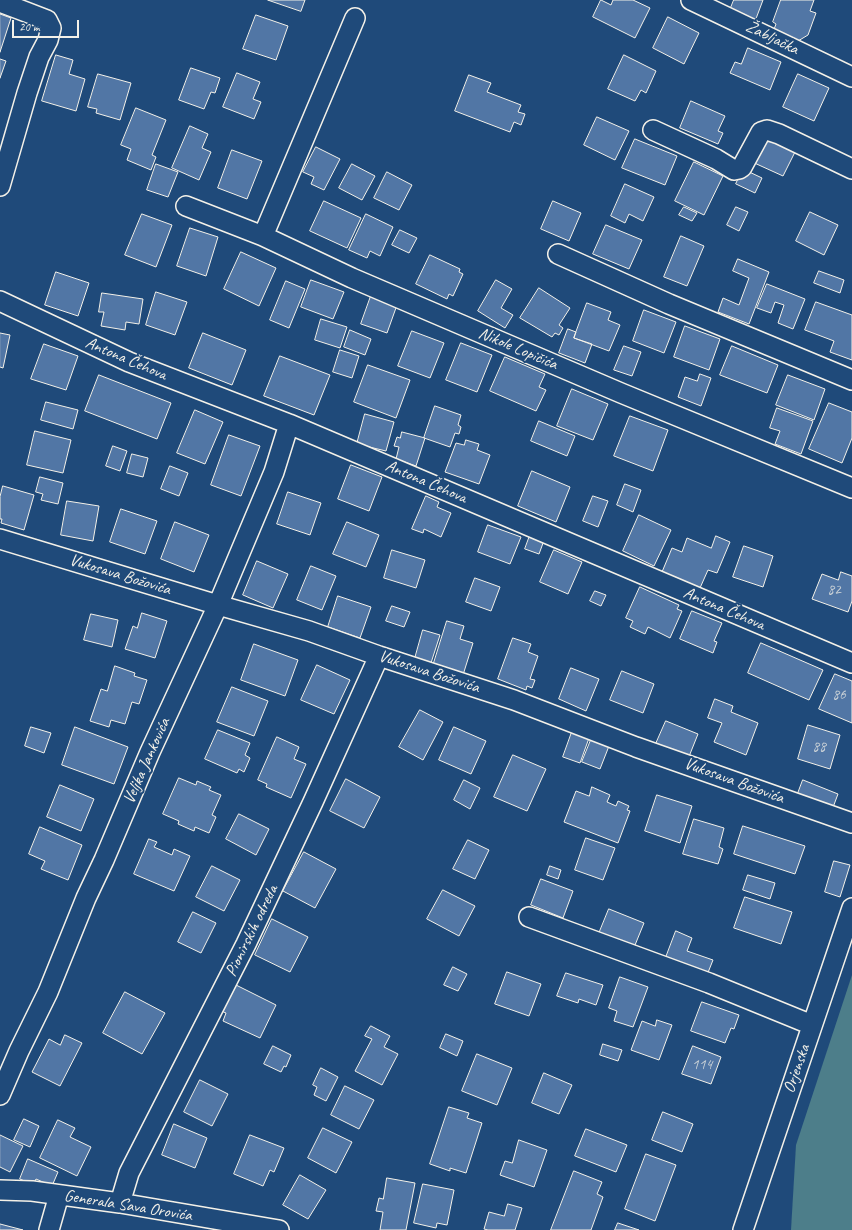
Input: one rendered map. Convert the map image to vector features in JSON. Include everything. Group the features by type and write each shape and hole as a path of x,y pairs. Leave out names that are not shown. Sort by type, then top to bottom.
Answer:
{"street":[{"name":"Žabljačka","path":"691,0 852,77"},
{"path":"0,2 47,20 51,28 48,40 39,57 27,93 0,186"},
{"path":"263,236 355,18"},
{"path":"653,130 734,170 742,167 760,132 767,130 779,134 852,169"},
{"name":"Nikole Lopičića","path":"186,206 263,236 366,284 852,488"},
{"path":"558,254 669,304 852,380"},
{"name":"Antona Čehova","path":"0,301 129,362 289,424 852,663"},
{"name":"Veljka Jankovića","path":"0,1095 19,1051 48,992 86,898 104,860 150,752 218,605 274,472 289,424"},
{"name":"Vukosava Božovića","path":"0,539 309,631 379,656 514,700 643,749 852,823"},
{"name":"Pionirskih odreda","path":"120,1203 129,1173 246,944 313,802 379,656"},
{"name":"Orjenska","path":"743,1230 852,908"},
{"path":"529,917 709,983 812,1024"},
{"name":"Generala Sava Orovića","path":"0,1190 32,1191 120,1203 279,1230"},
{"path":"49,1230 59,1195"}],"green space":[{"path":"852,975 852,1230 791,1230 796,1145"}],"building":[{"path":"268,0 305,0 301,11"},
{"path":"601,0 611,5 613,0 633,0 650,8 635,38 593,17"},
{"path":"734,0 763,0 754,24 728,15"},
{"path":"781,0 814,0 810,11 816,13 808,35 798,41 773,32 776,24 773,22"},
{"path":"0,14 11,18 0,52"},
{"path":"256,15 288,26 276,60 243,49"},
{"path":"668,17 699,33 684,64 653,48"},
{"path":"748,48 781,62 770,90 730,73 735,62 741,64"},
{"path":"56,55 73,60 69,74 85,79 76,111 42,101"},
{"path":"624,55 656,71 646,93 641,90 635,101 608,89"},
{"path":"0,59 6,61 0,78"},
{"path":"191,68 220,78 215,93 211,92 204,109 179,100"},
{"path":"237,73 260,82 253,99 261,102 254,119 223,107"},
{"path":"98,74 131,83 120,120 96,113 97,109 88,107"},
{"path":"798,74 829,88 814,121 783,107"},
{"path":"469,75 491,83 487,92 521,105 518,112 525,114 521,125 514,122 510,132 455,111"},
{"path":"691,101 725,116 718,131 723,133 718,144 680,128"},
{"path":"136,108 166,120 152,155 156,157 151,170 127,160 131,149 121,145"},
{"path":"597,117 629,131 615,160 584,145"},
{"path":"190,126 208,134 202,148 211,152 199,180 172,168"},
{"path":"763,134 796,150 783,176 750,161"},
{"path":"635,139 677,156 665,185 622,168"},
{"path":"316,147 340,159 324,190 311,184 314,177 303,172"},
{"path":"232,150 262,161 247,199 218,188"},
{"path":"694,162 723,176 704,215 675,201"},
{"path":"156,164 178,172 168,197 147,190"},
{"path":"352,164 375,176 362,200 339,188"},
{"path":"743,169 762,178 755,193 736,184"},
{"path":"387,172 412,185 399,210 374,198"},
{"path":"625,184 654,197 643,221 629,214 625,223 611,216"},
{"path":"324,201 361,218 347,248 310,231"},
{"path":"553,201 581,213 569,241 541,229"},
{"path":"684,207 697,213 692,221 679,215"},
{"path":"736,207 748,212 739,231 727,225"},
{"path":"810,212 838,225 824,255 796,241"},
{"path":"142,214 172,225 156,267 125,255"},
{"path":"366,214 393,227 380,256 370,251 367,258 349,250"},
{"path":"606,225 642,240 629,269 593,254"},
{"path":"190,228 218,237 206,276 177,266"},
{"path":"400,230 417,238 409,253 392,245"},
{"path":"681,236 704,246 687,286 664,277"},
{"path":"241,252 276,268 259,306 224,289"},
{"path":"430,255 460,269 459,272 463,274 453,296 449,294 447,299 416,284"},
{"path":"738,259 769,272 749,324 718,312 723,298 739,305 749,278 733,271"},
{"path":"819,271 844,280 840,293 814,283"},
{"path":"56,272 89,283 78,316 45,305"},
{"path":"311,280 344,292 333,319 301,307"},
{"path":"496,280 512,289 501,308 513,315 505,328 478,311"},
{"path":"286,281 305,289 289,328 270,320"},
{"path":"767,284 805,299 793,329 778,323 784,305 775,302 771,313 757,308"},
{"path":"539,288 570,308 559,325 563,328 559,335 555,333 552,337 520,318"},
{"path":"156,292 187,302 175,335 146,325"},
{"path":"102,293 143,299 139,324 126,322 125,330 101,326 104,312 99,312"},
{"path":"371,296 397,305 387,333 361,324"},
{"path":"816,302 852,315 852,360 830,352 834,341 805,330"},
{"path":"587,303 611,312 608,320 620,325 609,351 574,338"},
{"path":"644,310 676,322 664,353 633,341"},
{"path":"321,319 347,327 340,348 315,340"},
{"path":"685,326 720,339 709,370 674,357"},
{"path":"568,329 576,332 574,338 592,344 585,363 559,353"},
{"path":"350,330 371,339 365,355 344,347"},
{"path":"412,331 444,343 430,378 398,366"},
{"path":"0,333 10,335 3,368 0,367"},
{"path":"203,333 246,350 232,385 189,368"},
{"path":"461,343 492,355 477,392 446,380"},
{"path":"44,344 78,356 66,390 31,379"},
{"path":"624,346 641,352 632,376 614,370"},
{"path":"732,346 778,365 767,393 720,375"},
{"path":"340,350 359,356 352,378 333,372"},
{"path":"280,356 330,375 314,415 264,396"},
{"path":"505,357 545,374 539,387 546,390 536,411 490,391"},
{"path":"368,365 410,380 396,418 354,402"},
{"path":"700,374 711,378 701,406 678,397 685,377 697,381"},
{"path":"99,375 171,403 157,439 85,411"},
{"path":"788,375 825,389 814,420 776,405"},
{"path":"572,389 608,404 593,440 557,426"},
{"path":"46,402 78,410 73,429 41,420"},
{"path":"829,403 852,412 852,438 842,463 809,449"},
{"path":"435,406 461,415 458,425 461,427 459,434 455,433 450,447 424,438"},
{"path":"777,408 813,421 801,454 775,444 780,431 770,428"},
{"path":"195,410 223,422 205,464 177,453"},
{"path":"365,414 394,422 386,451 357,444"},
{"path":"630,416 668,430 653,471 614,456"},
{"path":"539,421 575,436 567,456 531,441"},
{"path":"35,431 71,440 63,473 27,465"},
{"path":"402,432 425,438 416,466 396,459 399,447 394,446 397,437 400,438"},
{"path":"229,435 260,446 241,496 211,485"},
{"path":"466,440 479,444 477,450 490,455 479,484 445,472 456,443 464,445"},
{"path":"113,446 127,451 120,471 106,466"},
{"path":"132,454 148,458 143,477 127,473"},
{"path":"351,465 382,477 369,511 338,499"},
{"path":"170,466 188,473 179,496 161,489"},
{"path":"532,471 570,487 556,522 518,506"},
{"path":"40,477 63,483 58,504 41,500 43,494 36,492"},
{"path":"625,484 641,490 633,512 617,505"},
{"path":"3,486 34,495 24,530 1,523 0,497"},
{"path":"288,492 321,503 310,535 277,524"},
{"path":"426,496 439,502 437,507 451,513 441,537 424,529 423,533 412,529"},
{"path":"593,496 608,501 598,527 583,521"},
{"path":"67,501 99,506 93,541 61,535"},
{"path":"121,509 157,521 145,554 110,542"},
{"path":"639,515 671,530 654,566 623,551"},
{"path":"175,522 209,535 194,572 161,559"},
{"path":"347,522 379,535 366,567 333,554"},
{"path":"488,525 521,537 510,564 478,552"},
{"path":"532,530 546,535 539,554 525,549"},
{"path":"716,536 730,542 717,573 708,570 700,588 662,572 672,548 682,552 687,538 711,548"},
{"path":"744,546 773,556 763,587 733,577"},
{"path":"392,550 425,560 416,588 384,578"},
{"path":"554,550 582,562 568,594 540,582"},
{"path":"257,561 288,574 273,608 243,595"},
{"path":"311,566 336,576 322,610 297,600"},
{"path":"841,572 852,576 852,601 848,612 812,599 822,574 838,580"},
{"path":"475,578 500,587 491,611 466,602"},
{"path":"640,587 679,605 677,609 682,611 670,638 648,627 645,634 630,627 633,621 626,618"},
{"path":"595,591 606,595 601,606 590,601"},
{"path":"338,596 371,607 360,638 328,627"},
{"path":"392,606 410,612 404,627 386,621"},
{"path":"692,611 722,623 714,641 717,642 713,653 680,639"},
{"path":"142,613 167,621 155,658 125,649 133,626 137,628"},
{"path":"91,614 118,620 112,647 84,640"},
{"path":"447,621 464,626 460,639 473,643 463,675 433,666"},
{"path":"423,630 440,635 430,666 414,662"},
{"path":"513,638 531,644 528,652 538,656 530,679 535,680 532,688 527,686 526,690 498,679"},
{"path":"761,643 823,670 809,700 748,673"},
{"path":"254,644 298,660 285,696 241,680"},
{"path":"317,665 350,680 334,714 301,700"},
{"path":"115,666 135,673 134,676 147,680 139,704 132,702 125,724 111,720 109,727 90,721 101,689 107,691"},
{"path":"571,668 599,679 586,711 559,699"},
{"path":"622,671 654,684 643,713 610,700"},
{"path":"835,674 852,681 852,723 819,709"},
{"path":"232,687 268,701 254,736 217,722"},
{"path":"715,699 733,706 731,712 758,723 746,755 714,742 722,723 708,718"},
{"path":"420,710 443,722 423,760 399,747"},
{"path":"666,721 698,734 688,759 655,746"},
{"path":"808,725 840,735 830,769 798,759"},
{"path":"31,727 51,733 44,753 25,746"},
{"path":"75,727 128,747 114,784 62,765"},
{"path":"454,727 486,741 471,774 439,760"},
{"path":"218,730 250,743 245,755 250,758 244,772 239,769 237,773 205,759"},
{"path":"572,732 589,738 580,763 563,757"},
{"path":"277,737 299,747 294,759 306,764 291,798 266,787 267,784 258,780"},
{"path":"591,740 609,746 600,769 582,762"},
{"path":"513,755 546,769 527,811 494,797"},
{"path":"179,778 196,785 197,781 211,787 209,790 221,795 212,815 216,817 209,833 195,827 194,831 178,824 179,821 163,814"},
{"path":"346,779 380,797 364,828 330,811"},
{"path":"464,780 480,788 470,809 454,800"},
{"path":"803,780 838,794 832,810 797,796"},
{"path":"60,785 94,799 81,831 47,817"},
{"path":"592,787 610,795 607,802 616,806 618,801 629,806 627,810 630,811 618,843 564,822 576,791 589,796"},
{"path":"657,795 692,806 680,843 645,831"},
{"path":"239,814 269,829 256,855 226,839"},
{"path":"694,819 724,828 719,847 723,849 718,864 683,854"},
{"path":"743,826 805,846 795,874 734,854"},
{"path":"40,827 82,845 68,880 41,869 45,861 29,854"},
{"path":"586,838 615,848 603,880 575,870"},
{"path":"149,839 157,842 154,847 172,855 174,849 190,856 174,891 134,874"},
{"path":"468,840 489,850 475,879 453,869"},
{"path":"304,852 336,869 315,908 283,891"},
{"path":"834,861 850,865 840,897 825,892"},
{"path":"212,866 240,880 224,911 196,897"},
{"path":"550,866 561,870 558,879 547,875"},
{"path":"748,875 775,883 770,899 743,890"},
{"path":"541,879 573,891 563,918 531,905"},
{"path":"443,890 475,906 459,936 427,919"},
{"path":"745,897 792,912 781,944 734,928"},
{"path":"609,909 644,923 633,950 598,936"},
{"path":"193,912 216,923 201,953 178,942"},
{"path":"272,919 308,937 290,972 255,955"},
{"path":"676,931 692,938 687,951 713,960 707,975 665,960"},
{"path":"453,967 467,974 458,991 444,985"},
{"path":"507,972 541,984 529,1016 495,1004"},
{"path":"566,973 603,985 596,1005 579,999 578,1003 557,996"},
{"path":"620,977 648,987 633,1027 614,1021 617,1011 609,1008"},
{"path":"232,983 276,1005 260,1038 223,1021 226,1013 219,1010"},
{"path":"125,992 165,1013 142,1054 103,1033"},
{"path":"702,1002 739,1015 734,1029 731,1028 725,1043 691,1031"},
{"path":"657,1020 672,1025 659,1060 631,1050 642,1021 655,1026"},
{"path":"371,1026 390,1036 384,1047 398,1054 382,1085 355,1071 372,1039 365,1036"},
{"path":"446,1034 463,1041 457,1056 440,1048"},
{"path":"65,1035 82,1043 60,1086 32,1072 49,1039 60,1045"},
{"path":"603,1044 622,1050 618,1061 600,1055"},
{"path":"273,1046 291,1055 286,1067 284,1066 281,1072 264,1064"},
{"path":"693,1046 721,1057 711,1084 682,1074"},
{"path":"477,1054 512,1068 497,1105 462,1091"},
{"path":"321,1068 338,1077 326,1101 314,1095 317,1087 313,1085"},
{"path":"544,1073 572,1085 559,1114 532,1103"},
{"path":"200,1080 228,1094 212,1126 184,1112"},
{"path":"345,1086 374,1100 359,1129 331,1115"},
{"path":"449,1107 469,1113 467,1118 482,1123 466,1173 450,1168 450,1171 430,1164"},
{"path":"663,1112 693,1124 682,1152 652,1140"},
{"path":"24,1119 39,1126 30,1147 14,1140"},
{"path":"58,1120 75,1128 70,1137 91,1147 77,1176 40,1158"},
{"path":"174,1124 207,1138 195,1168 162,1155"},
{"path":"323,1128 352,1142 336,1173 308,1158"},
{"path":"586,1129 627,1145 616,1172 575,1156"},
{"path":"0,1135 23,1146 10,1172 0,1167"},
{"path":"250,1135 284,1148 274,1172 270,1170 263,1186 234,1174"},
{"path":"519,1140 547,1150 534,1187 500,1175 505,1161 512,1163"},
{"path":"646,1154 676,1165 655,1221 625,1209"},
{"path":"28,1159 58,1172 52,1186 36,1179 33,1185 20,1179"},
{"path":"574,1171 602,1182 597,1194 603,1197 591,1230 551,1230"},
{"path":"300,1175 326,1190 308,1219 283,1205"},
{"path":"387,1178 415,1183 406,1230 380,1230 383,1212 376,1211 379,1198 383,1199"},
{"path":"423,1184 454,1190 447,1225 437,1223 436,1228 414,1223"},
{"path":"508,1204 522,1208 515,1230 484,1229 489,1212 504,1216"},
{"path":"618,1223 639,1230 615,1230"},
{"path":"0,1224 23,1230 0,1230"}]}
